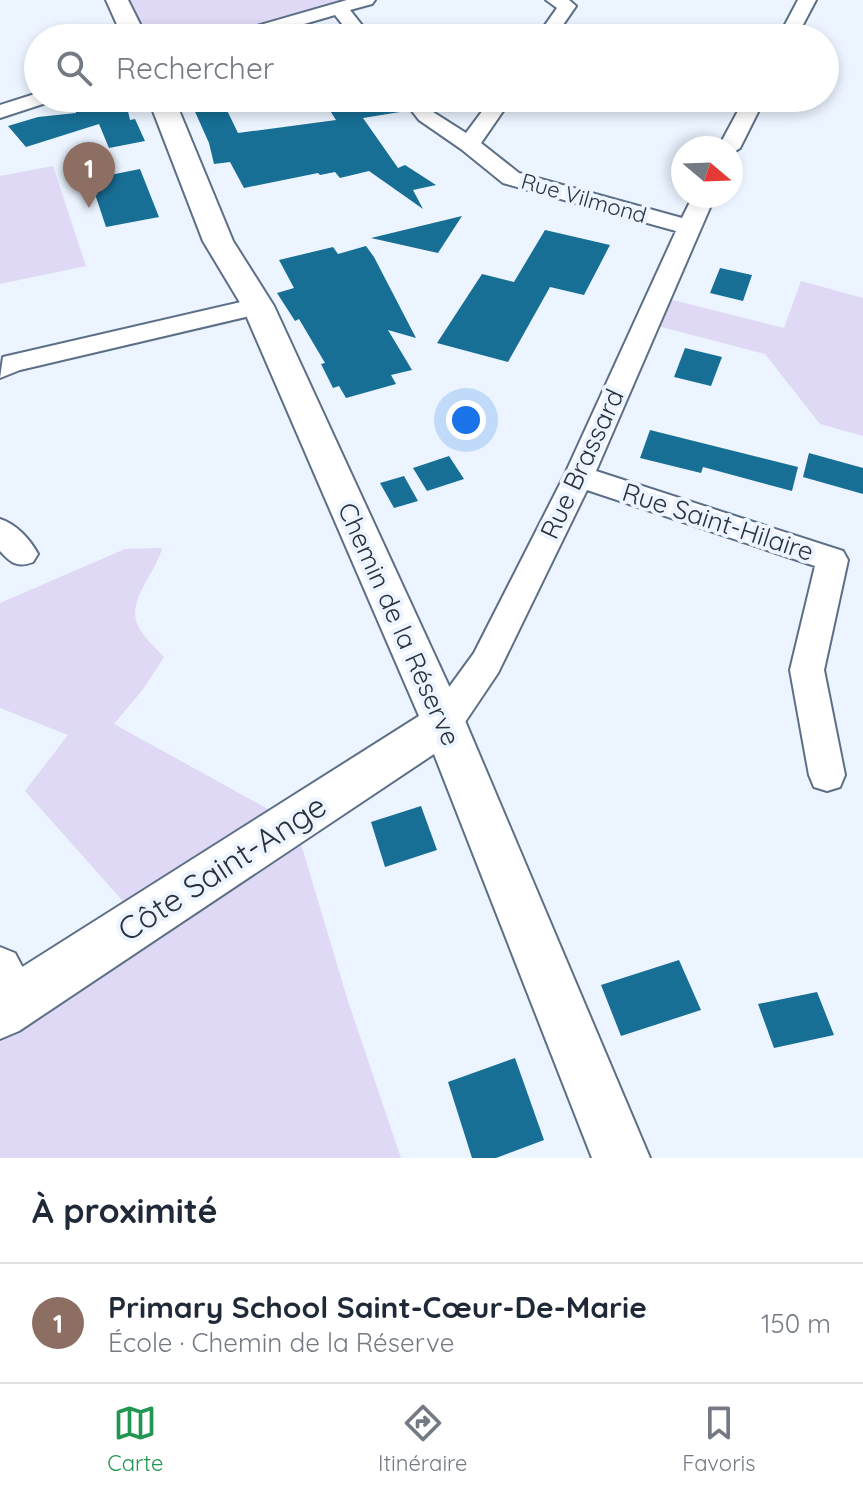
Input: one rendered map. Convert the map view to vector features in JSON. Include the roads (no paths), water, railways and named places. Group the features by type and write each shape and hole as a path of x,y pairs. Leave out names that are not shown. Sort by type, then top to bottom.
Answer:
{"street":[{"path":"117,0 128,24"},
{"path":"284,24 366,0"},
{"path":"555,0 567,6 555,24"},
{"path":"794,24 807,0"},
{"path":"339,8 352,24"},
{"path":"0,112 24,104"},
{"name":"Chemin de la Réserve","path":"167,112 218,241 258,306 444,723 621,1158"},
{"name":"Rue Vilmond","path":"423,112 511,178 687,227"},
{"path":"469,144 492,112"},
{"path":"735,136 748,112"},
{"name":"Rue Brassard","path":"444,723 486,663 579,476 697,208"},
{"path":"0,369 12,363 258,306"},
{"name":"Rue Saint-Hilaire","path":"579,476 832,560 807,670 827,775"},
{"path":"0,531 22,554"},
{"name":"Côte Saint-Ange","path":"6,994 444,723"}],"place":[{"name":"Primary School Saint-Cœur-De-Marie","path":"89,208"}]}
